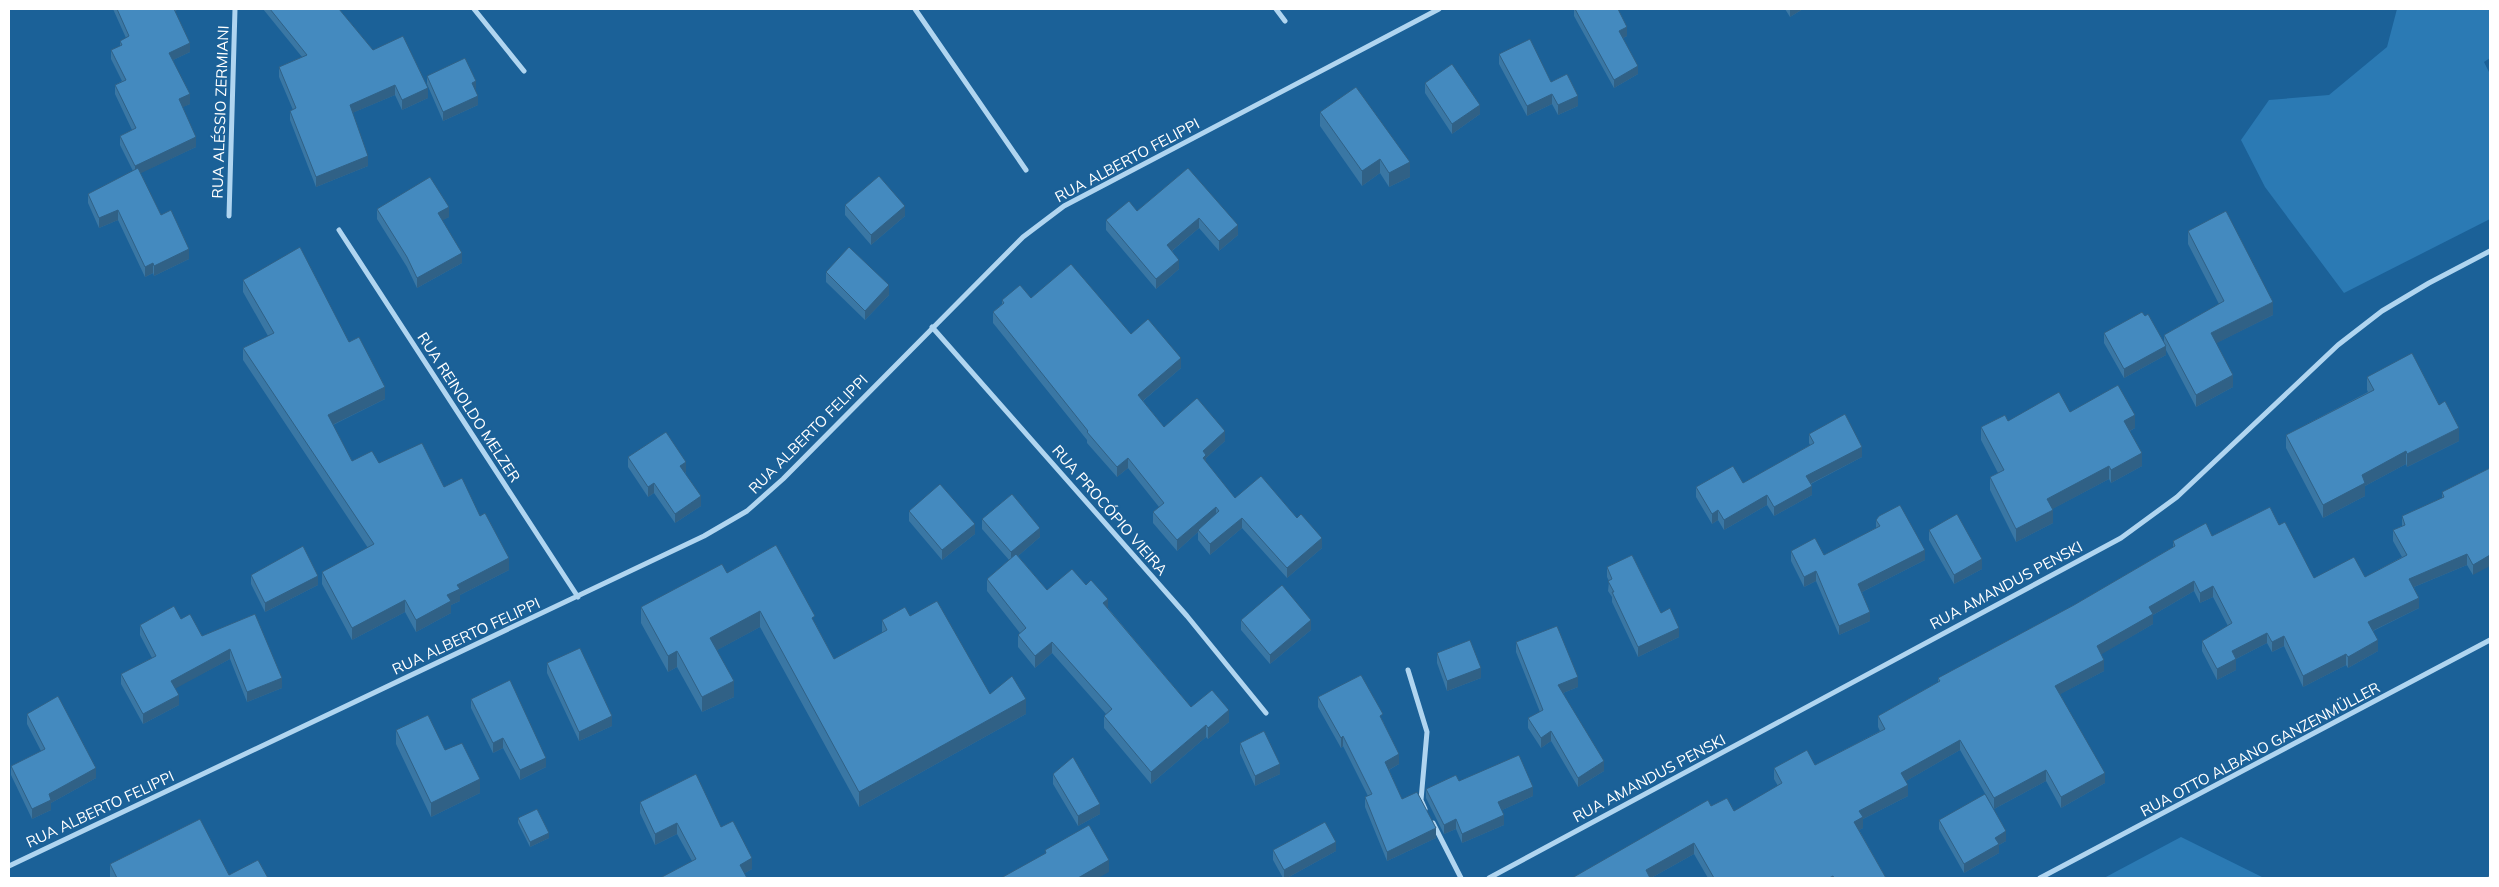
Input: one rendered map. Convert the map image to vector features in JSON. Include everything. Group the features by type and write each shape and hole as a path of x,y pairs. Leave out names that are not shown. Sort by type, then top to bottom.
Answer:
{"street":[{"name":"RUA ALÉSSIO ZERMIANI","path":"229,216 235,9"},
{"path":"474,9 524,71"},
{"path":"915,9 1026,170"},
{"path":"1276,9 1285,20"},
{"name":"RUA ALBERTO FELIPPI","path":"9,866 578,597 704,536 746,511 784,478 1022,237 1064,206 1439,9"},
{"name":"RUA REINOLDO MELZER","path":"339,230 578,597"},
{"name":"RUA AMANDUS PENSKI","path":"1489,878 2120,538 2177,497 2338,345 2382,311 2429,283 2490,251"},
{"name":"RUA PROCÓPIO VIEIRA","path":"932,327 1180,609 1266,713"},
{"name":"RUA OTTO ALBANO GANZENMÜLLER","path":"2040,878 2490,640"},
{"path":"1408,670 1427,732 1421,800 1461,878"}],"shaded area":[{"path":"2397,9 2490,9 2490,58 2484,62 2490,74 2490,219 2344,293 2265,187 2241,140 2269,100 2329,95 2387,47"},
{"path":"2181,837 2264,878 2104,878"}],"building":[{"path":"117,9 174,9 190,43 169,53 190,94 179,99 196,137 135,166 120,136 136,128 115,85 126,80 111,50 122,45 120,41 129,36"},
{"path":"270,9 339,9 373,50 403,36 428,88 402,100 395,85 350,105 368,156 316,177 290,111 296,108 279,67 307,55"},
{"path":"1575,9 1618,9 1627,27 1619,31 1638,66 1614,80"},
{"path":"1530,39 1551,82 1567,74 1578,96 1558,105 1552,94 1527,106 1499,54"},
{"path":"465,58 476,81 472,83 478,96 443,112 427,76"},
{"path":"1452,64 1480,105 1452,124 1425,83"},
{"path":"1356,87 1410,162 1389,173 1380,159 1362,171 1320,112"},
{"path":"138,168 161,215 171,210 189,249 154,266 153,263 145,267 118,210 99,218 88,194"},
{"path":"1188,168 1238,225 1219,241 1199,218 1167,245 1179,260 1156,279 1106,220 1129,201 1137,211"},
{"path":"879,176 905,206 871,235 845,205"},
{"path":"430,177 449,207 438,213 462,253 417,278 407,257 377,209"},
{"path":"2226,211 2273,302 2211,333 2233,375 2196,395 2164,335 2224,301 2188,231"},
{"path":"300,247 349,342 359,337 385,387 328,415 352,461 372,451 379,463 422,443 444,487 462,478 480,516 485,513 509,558 457,585 460,589 447,595 451,601 416,620 405,600 352,628 322,572 374,544 243,348 274,333 243,280"},
{"path":"849,247 889,285 865,311 826,272"},
{"path":"1071,264 1131,334 1148,319 1181,358 1138,395 1164,427 1197,398 1225,431 1203,451 1206,455 1203,458 1235,498 1261,476 1297,518 1301,514 1322,538 1287,568 1242,518 1210,544 1198,530 1219,511 1216,507 1177,540 1153,512 1164,503 1128,458 1117,467 1087,432 993,312 1004,303 1002,300 1020,285 1031,298"},
{"path":"2142,312 2145,316 2148,314 2166,346 2124,369 2104,333"},
{"path":"2412,353 2439,405 2445,401 2459,428 2407,454 2406,451 2362,475 2365,483 2323,505 2286,435 2374,390 2367,377"},
{"path":"2118,385 2135,415 2124,421 2142,453 2111,470 2109,466 2047,499 2053,510 2016,529 1990,477 2004,470 1981,427 2005,415 2008,421 2059,392 2070,412"},
{"path":"1845,414 1862,447 1806,476 1812,486 1774,507 1767,495 1724,520 1718,510 1712,514 1696,487 1733,466 1743,483 1814,443 1809,434"},
{"path":"666,432 686,462 680,466 701,496 675,514 654,483 648,487 628,457"},
{"path":"2490,468 2490,555 2473,565 2467,554 2409,579 2419,598 2368,622 2378,640 2348,657 2346,654 2303,676 2284,636 2272,642 2267,633 2232,651 2236,659 2217,669 2202,641 2232,623 2213,586 2200,593 2194,581 2149,607 2153,614 2097,646 2104,660 2055,686 2105,773 2061,797 2046,770 1994,798 1960,740 1901,773 1908,785 1859,811 1863,817 1854,822 1886,878 1834,878 1833,876 1829,878 1714,878 1694,843 1646,870 1650,878 1572,878 1708,800 1711,806 1727,798 1734,811 1782,783 1774,768 1807,750 1815,765 1885,729 1878,716 1940,681 1938,678 2074,605 2175,546 2173,541 2206,523 2212,536 2270,507 2279,525 2285,522 2314,578 2354,557 2365,577 2407,555 2393,530 2405,525 2402,516 2444,497 2442,492"},
{"path":"940,484 975,524 942,550 909,511"},
{"path":"1012,494 1040,528 1011,552 982,519"},
{"path":"1900,505 1925,550 1858,584 1870,612 1839,626 1816,571 1804,577 1791,551 1815,538 1824,555 1880,526 1876,520 1879,516"},
{"path":"1957,514 1982,559 1954,575 1929,530"},
{"path":"776,545 815,616 812,618 834,659 887,630 882,620 905,607 910,616 937,601 990,694 1012,676 1026,699 859,792 760,611 710,638 734,681 702,697 677,651 668,656 641,607 722,564 727,573"},
{"path":"303,546 318,576 265,603 251,575"},
{"path":"1016,554 1047,590 1072,569 1086,585 1091,580 1108,599 1103,603 1191,707 1212,690 1229,710 1208,728 1206,725 1151,772 1104,716 1112,709 1052,642 1035,656 1018,635 1026,628 987,579"},
{"path":"1632,555 1661,613 1670,608 1679,628 1638,647 1612,592 1614,592 1608,581 1612,579 1607,567"},
{"path":"1282,585 1311,620 1270,655 1241,620"},
{"path":"174,606 181,619 190,614 202,636 255,614 282,678 247,692 230,649 171,681 179,695 143,714 121,674 156,656 140,625"},
{"path":"1557,626 1578,677 1558,685 1604,761 1578,778 1551,731 1541,738 1528,718 1543,710 1516,642"},
{"path":"1470,640 1481,668 1447,681 1437,653"},
{"path":"580,648 612,716 579,732 547,663"},
{"path":"1361,675 1383,714 1380,716 1399,754 1385,762 1402,799 1417,792 1436,828 1387,852 1365,797 1372,794 1343,736 1341,738 1318,697"},
{"path":"510,680 546,758 520,770 503,738 493,743 471,699"},
{"path":"58,696 96,768 49,794 51,800 32,809 11,766 45,749 27,714"},
{"path":"428,715 445,750 462,743 480,779 431,803 396,730"},
{"path":"1264,731 1280,764 1255,776 1240,743"},
{"path":"1519,755 1533,787 1498,802 1504,815 1462,834 1456,819 1444,825 1426,789 1456,775 1459,781"},
{"path":"1073,757 1100,804 1078,816 1053,774"},
{"path":"696,774 721,827 733,821 752,858 740,865 747,878 660,878 696,859 677,823 655,834 640,802"},
{"path":"1985,794 2006,831 1995,838 1999,844 1964,864 1939,820"},
{"path":"537,809 549,833 530,842 518,818"},
{"path":"200,819 229,875 258,860 268,878 117,878 110,864"},
{"path":"1325,822 1336,842 1284,870 1273,850"},
{"path":"1089,825 1109,860 1078,878 1001,878 1046,853 1045,850"}]}
